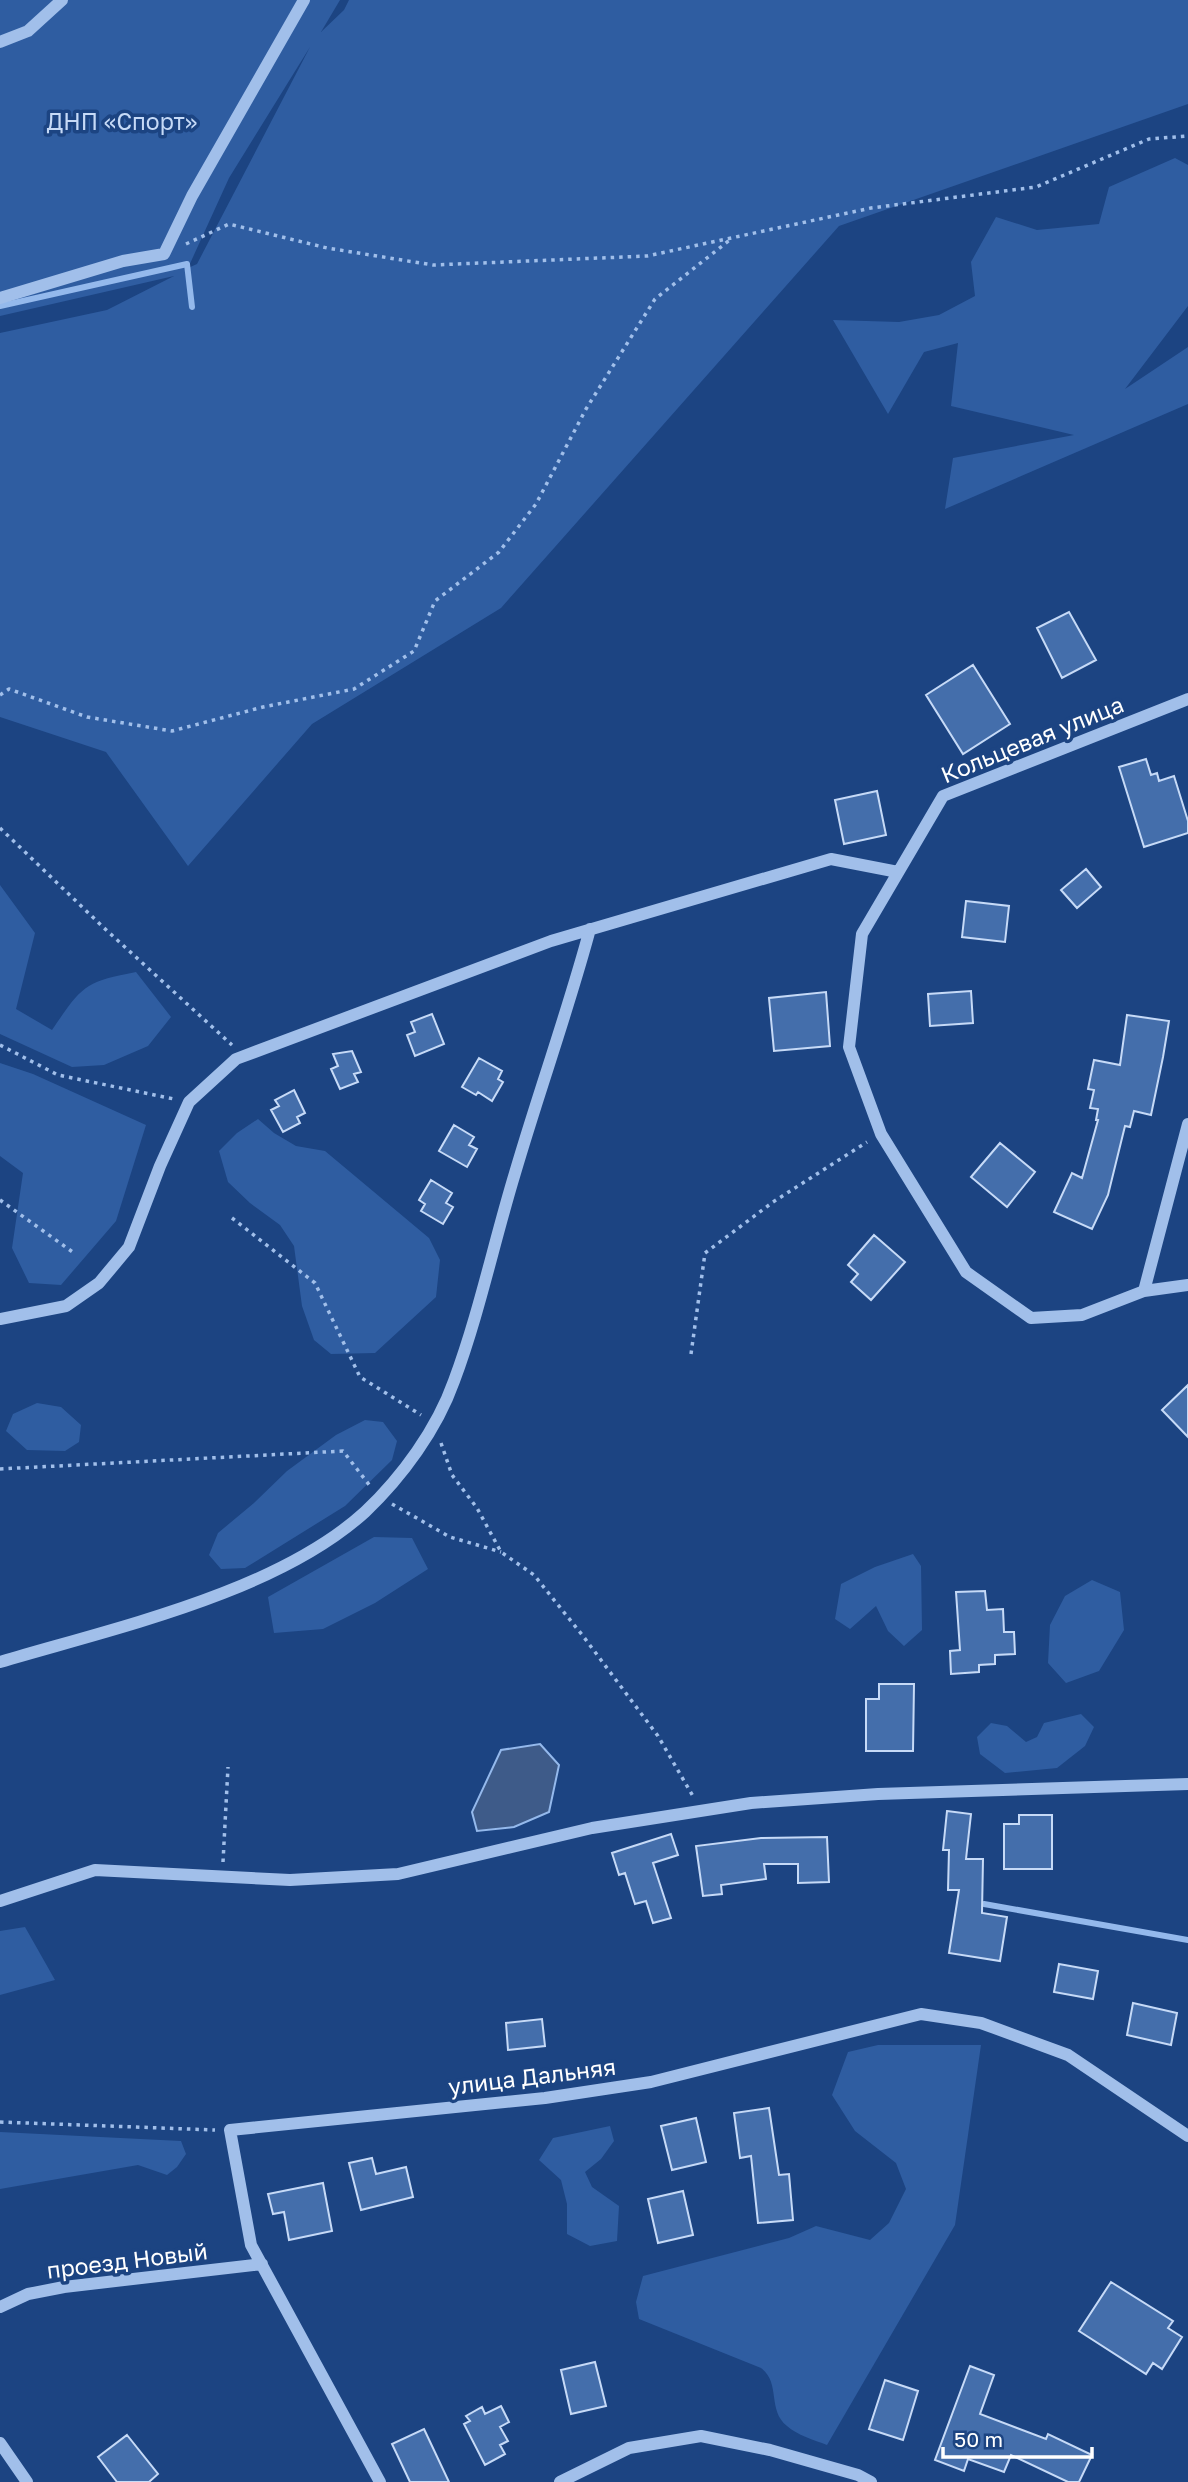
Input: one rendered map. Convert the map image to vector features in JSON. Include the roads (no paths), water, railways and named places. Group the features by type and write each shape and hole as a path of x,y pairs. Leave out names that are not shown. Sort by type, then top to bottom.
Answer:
{"street":[{"path":"0,42 28,31 62,0"},
{"path":"0,298 123,261 164,254 192,196 304,0"},
{"name":"Кольцевая улица","path":"1188,699 943,796 862,934 849,1046 881,1134 966,1272 1031,1318 1082,1315 1144,1291 1188,1284"},
{"path":"0,1319 66,1306 99,1283 129,1247 160,1166 189,1102 236,1059 551,941 831,859 898,872"},
{"path":"0,1662 188,1606 246,1583 294,1560 329,1539 365,1512 400,1473 435,1424 454,1383 514,1173 590,929"},
{"path":"1144,1291 1188,1124"},
{"path":"0,1901 95,1870 289,1880 398,1874 592,1828 751,1803 878,1794 1188,1783"},
{"name":"улица Дальняя","path":"262,2264 251,2245 230,2130 545,2098 652,2082 920,2014 981,2023 1068,2055 1188,2136"},
{"path":"262,2264 380,2482"},
{"name":"проезд Новый","path":"0,2307 28,2294 64,2287 262,2264"},
{"path":"561,2482 629,2448 701,2436 771,2450 871,2482"},
{"path":"0,2443 27,2482"}],"waterway":[{"path":"0,306 187,264 192,307"},
{"path":"984,1904 1188,1940"}],"park label":[{"name":"ДНП «Спорт»","path":"122,121"}]}
